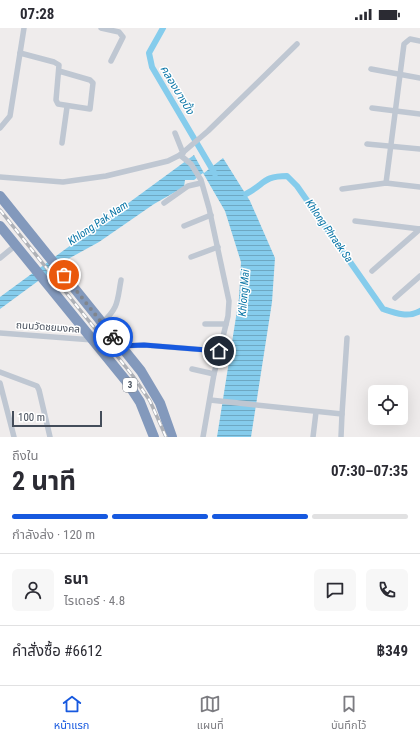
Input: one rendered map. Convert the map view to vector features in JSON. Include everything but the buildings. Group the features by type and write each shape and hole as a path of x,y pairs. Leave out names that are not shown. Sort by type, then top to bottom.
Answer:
{"highway":[{"name":"3","path":"0,196 141,371 160,403 172,437"},
{"path":"0,219 8,235"},
{"name":"3","path":"0,226 95,340 127,382 140,402 154,437"}],"street":[{"path":"0,128 10,116 24,28"},
{"path":"101,28 119,32 123,37 111,61"},
{"path":"386,183 399,75 405,42 410,39 420,41"},
{"path":"0,177 63,182 80,180 160,164 183,154 297,44"},
{"path":"20,53 54,62 59,65 60,71 56,103 67,107 90,109 93,83 90,80 60,71"},
{"path":"371,69 420,78"},
{"path":"62,142 67,107"},
{"path":"372,108 420,114"},
{"path":"175,133 183,154 194,168 201,181 211,215 229,301 226,324 214,374 203,437"},
{"path":"367,144 420,149"},
{"path":"164,203 188,186 201,181"},
{"path":"342,189 386,183 420,187"},
{"path":"184,226 211,215"},
{"path":"355,221 420,229 372,271"},
{"path":"0,258 16,245"},
{"path":"191,257 218,247"},
{"path":"395,298 420,276"},
{"path":"102,323 114,311 121,280"},
{"path":"204,324 226,324"},
{"name":"ถนนวัดชยมงคล","path":"0,333 95,340"},
{"path":"341,437 347,338"},
{"path":"120,346 150,345 219,351"},
{"path":"192,369 214,374"},
{"path":"0,372 37,386 50,437"},
{"path":"0,383 14,437"},
{"path":"210,400 342,414"},
{"path":"313,437 316,412"}],"water":[{"name":"Khlong Mai","path":"194,155 204,173 223,158 250,201 275,258 272,302 251,437 217,437 239,298 241,262 225,211 203,173 194,180 185,180 184,187 154,204 99,242 68,259 0,309 0,297"}],"waterway":[{"name":"คลองบางปิ้ง","path":"163,28 149,53 152,67 215,174"},
{"name":"Khlong Phraek Sa","path":"246,194 268,179 279,176 287,176 297,186 383,309 406,314 420,311"}],"railway":[{"path":"0,210 133,376 150,401 166,437"}],"way so far":[{"path":"64,275 113,337"}],"route":[{"path":"113,337 120,346 144,345 219,351"}],"water label":[{"name":"Khlong Pak Nam","path":"98,223"}]}
